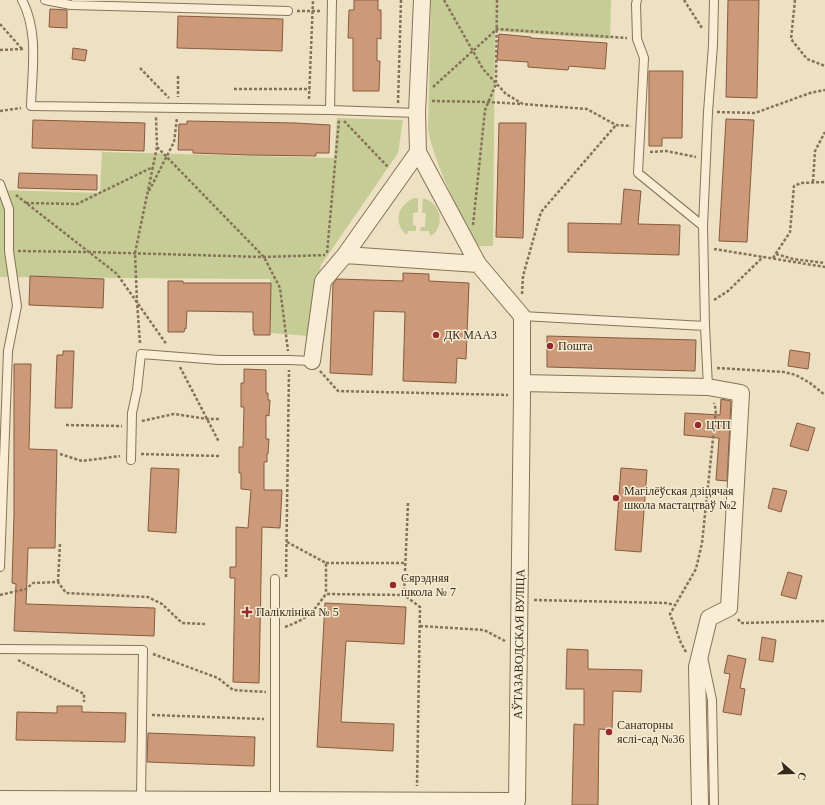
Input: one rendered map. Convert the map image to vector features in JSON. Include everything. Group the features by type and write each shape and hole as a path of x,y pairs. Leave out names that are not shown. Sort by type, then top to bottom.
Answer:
{"street":[{"path":"422,0 417,107 418,152 478,264 522,316"},
{"path":"312,362 323,281 345,254 418,152"},
{"path":"345,254 478,264"},
{"name":"АЎТАЗАВОДСКАЯ ВУЛІЦА","path":"0,799 517,801 522,316"},
{"path":"522,389 708,387 741,393 729,608 709,618 696,667 707,804"}],"lane":[{"path":"22,0 28,11 34,41 31,106 398,111 417,107"},
{"path":"45,0 71,5 288,11"},
{"path":"330,110 332,0"},
{"path":"637,0 637,39 644,58 638,173 703,226"},
{"path":"708,387 706,367 703,226 714,0"},
{"path":"0,184 9,208 9,251 17,306 8,351 0,567"},
{"path":"522,316 706,326"},
{"path":"131,460 132,413 137,390 141,354 174,355 219,360 289,360 312,362"},
{"path":"275,579 275,801"},
{"path":"701,647 712,700 707,804"},
{"path":"0,649 143,650 141,800"}],"path":[{"path":"309,110 313,0"},
{"path":"398,111 401,0"},
{"path":"444,0 483,69 506,94 523,104"},
{"path":"470,250 485,110 496,84 497,0"},
{"path":"684,0 713,45"},
{"path":"795,0 791,39 807,59 825,66"},
{"path":"288,11 332,12"},
{"path":"0,24 22,49"},
{"path":"417,107 497,29 637,39"},
{"path":"0,50 33,49"},
{"path":"140,68 178,108"},
{"path":"147,196 174,142 178,108 178,76"},
{"path":"234,89 310,89"},
{"path":"708,112 755,113 810,93 825,90"},
{"path":"417,107 489,102 587,109 616,125 640,127"},
{"path":"0,110 31,106"},
{"path":"141,354 135,253 157,147 156,108"},
{"path":"327,255 340,116 399,178"},
{"path":"522,316 523,276 541,212 616,125"},
{"path":"813,182 815,151 825,132"},
{"path":"157,147 264,257 280,288 289,360 286,580"},
{"path":"639,152 666,151 706,159"},
{"path":"26,203 77,204 153,166"},
{"path":"773,258 790,232 794,186 801,183 825,182"},
{"path":"10,191 117,274 174,355 219,442"},
{"path":"704,247 825,267"},
{"path":"9,251 264,257 345,254"},
{"path":"776,254 793,259 825,263"},
{"path":"705,306 728,291 763,257"},
{"path":"312,362 338,391 522,389"},
{"path":"706,367 784,372 796,375 810,383 825,395"},
{"path":"696,667 681,643 670,614 696,569 702,543 716,410 708,387"},
{"path":"404,595 408,503"},
{"path":"287,542 326,563 405,563"},
{"path":"60,543 58,582 66,593 148,597 162,604 182,623 205,624"},
{"path":"275,626 284,627 301,621 310,615 326,594 326,563"},
{"path":"0,595 26,589 33,584 58,582"},
{"path":"326,594 404,595 420,607 417,800"},
{"path":"520,600 666,603 676,605"},
{"path":"729,608 742,623 825,621"},
{"path":"420,626 484,630 519,650"},
{"path":"143,650 218,678 233,690 275,692"},
{"path":"14,658 84,694 84,702"},
{"path":"143,714 275,720"}],"green space":[{"path":"431,0 611,0 610,39 495,31 493,246 477,246 442,175 428,130"},
{"path":"337,118 403,120 398,153 321,265 308,336 271,333 270,279 0,277 0,190 100,193 102,152 334,158"},
{"path":"414,198 418,198 418,212 413,213 413,225 416,226 416,231 408,231 407,235 402,230 398,220 404,205"},
{"path":"423,198 434,204 439,215 439,226 431,236 428,231 420,231 421,227 425,227 426,213 422,213"}],"building":[{"path":"354,0 378,0 378,10 381,10 381,39 377,38 377,61 380,61 379,91 353,91 353,38 348,38 349,10 354,10"},
{"path":"728,0 759,0 757,98 726,97"},
{"path":"50,9 67,10 67,28 49,27"},
{"path":"178,16 283,19 282,51 177,48"},
{"path":"499,34 531,38 607,43 605,69 569,66 568,70 528,67 528,62 497,60"},
{"path":"73,48 87,50 85,61 72,59"},
{"path":"649,71 683,71 682,138 662,138 662,146 649,146"},
{"path":"726,119 754,120 747,242 719,241"},
{"path":"33,120 145,123 144,151 32,148"},
{"path":"187,121 330,125 329,153 316,153 316,156 249,155 193,153 193,150 178,150 179,124 187,124"},
{"path":"499,123 526,123 523,238 496,237"},
{"path":"19,173 97,175 97,190 18,188"},
{"path":"624,189 641,191 638,224 680,225 679,255 568,252 568,223 621,224"},
{"name":"ДК МААЗ","path":"403,273 429,274 429,281 469,283 466,359 457,358 456,383 403,381 405,312 374,311 372,375 330,373 333,284 337,279 403,281"},
{"path":"30,276 104,279 103,308 29,305"},
{"path":"168,281 183,281 183,283 271,283 270,335 254,335 253,312 187,311 186,329 185,328 184,332 168,332"},
{"path":"547,336 696,340 695,371 547,367"},
{"path":"790,350 810,353 808,369 788,366"},
{"path":"63,351 74,351 72,408 55,408 57,355 63,355"},
{"path":"14,364 31,364 29,449 57,450 55,548 28,548 26,604 155,608 154,636 14,631 16,584 12,583 14,514"},
{"path":"244,369 266,370 266,393 268,393 268,400 270,400 269,416 266,415 266,439 269,439 267,462 264,462 264,490 282,490 280,528 262,527 259,683 233,682 235,578 230,578 230,567 236,567 236,527 248,528 251,490 241,489 241,473 239,473 239,447 243,447 244,407 241,407 241,383 244,383"},
{"path":"721,399 731,401 727,481 716,480 719,438 684,435 685,413 720,415"},
{"path":"797,423 815,428 808,451 790,446"},
{"path":"151,468 179,469 176,533 148,531"},
{"path":"621,468 647,470 641,552 615,550"},
{"path":"773,488 787,491 781,512 768,508"},
{"path":"788,572 802,576 796,599 781,595"},
{"path":"325,603 406,607 404,644 346,641 341,722 394,724 393,751 317,747"},
{"path":"762,637 776,640 773,662 759,660"},
{"path":"567,649 588,650 588,669 642,670 641,692 613,691 612,730 599,729 598,805 572,805 574,724 584,725 584,689 566,689"},
{"path":"728,655 746,659 740,688 745,689 741,715 723,712 730,674 724,673"},
{"path":"57,706 82,706 82,712 126,713 125,742 16,740 17,712 57,713"},
{"path":"148,733 255,737 254,766 147,762"}],"place":[{"name":"ДК МААЗ","path":"436,335"},
{"name":"Пошта","path":"550,346"},
{"name":"ЦТП","path":"698,425"},
{"name":"Магілёўская дзіцячая школа мастацтваў №2","path":"616,498"},
{"name":"Сярэдняя школа № 7","path":"393,585"},
{"name":"Паліклініка № 5","path":"247,612"},
{"name":"Санаторны яслі-сад №36","path":"609,732"}]}
